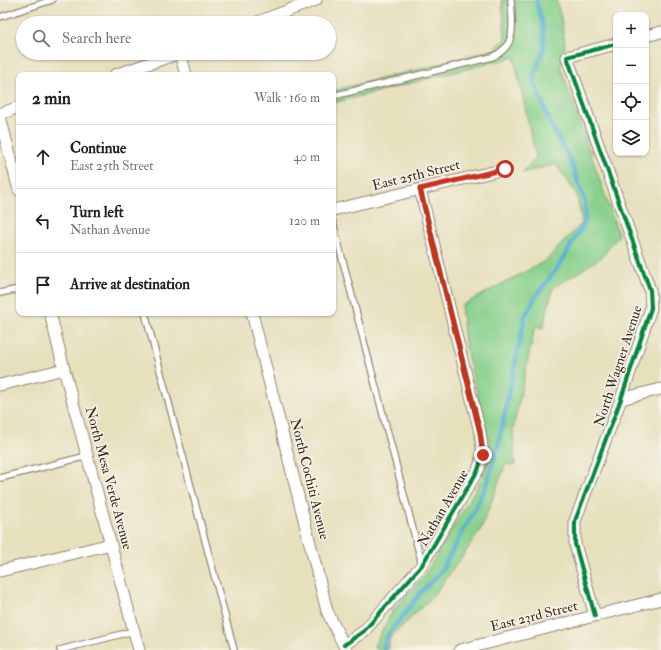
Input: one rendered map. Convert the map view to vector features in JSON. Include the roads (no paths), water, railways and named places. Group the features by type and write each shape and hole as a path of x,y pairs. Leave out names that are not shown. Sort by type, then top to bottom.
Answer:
{"street":[{"path":"274,16 316,0"},
{"path":"649,35 661,32"},
{"name":"North Wagner Avenue","path":"595,616 575,544 575,521 620,399 650,308 650,290 567,57 613,45"},
{"path":"124,72 159,60"},
{"path":"182,60 185,72"},
{"path":"16,109 0,115 16,178"},
{"name":"East 25th Street","path":"336,209 505,169"},
{"name":"Nathan Avenue","path":"345,648 364,631 422,565 478,470 483,455 480,432 420,189"},
{"name":"North Mesa Verde Avenue","path":"51,316 139,650"},
{"name":"North Cochiti Avenue","path":"253,316 328,611 345,648"},
{"path":"0,385 64,369"},
{"path":"620,399 661,388"},
{"path":"0,571 111,544"},
{"name":"East 23rd Street","path":"460,650 661,599"}],"lane":[{"path":"0,17 52,0"},
{"path":"336,95 500,54 508,46 511,40 511,0"},
{"path":"336,235 422,565"},
{"path":"0,293 16,290"},
{"path":"146,316 234,650"},
{"path":"0,478 87,456"},
{"path":"60,650 134,631"}],"waterway":[{"path":"384,650 384,644 387,636 422,591 440,573 473,513 487,483 498,446 525,316 536,296 560,264 585,222 585,202 571,162 550,123 535,84 534,76 544,48 543,26 536,0"}]}
